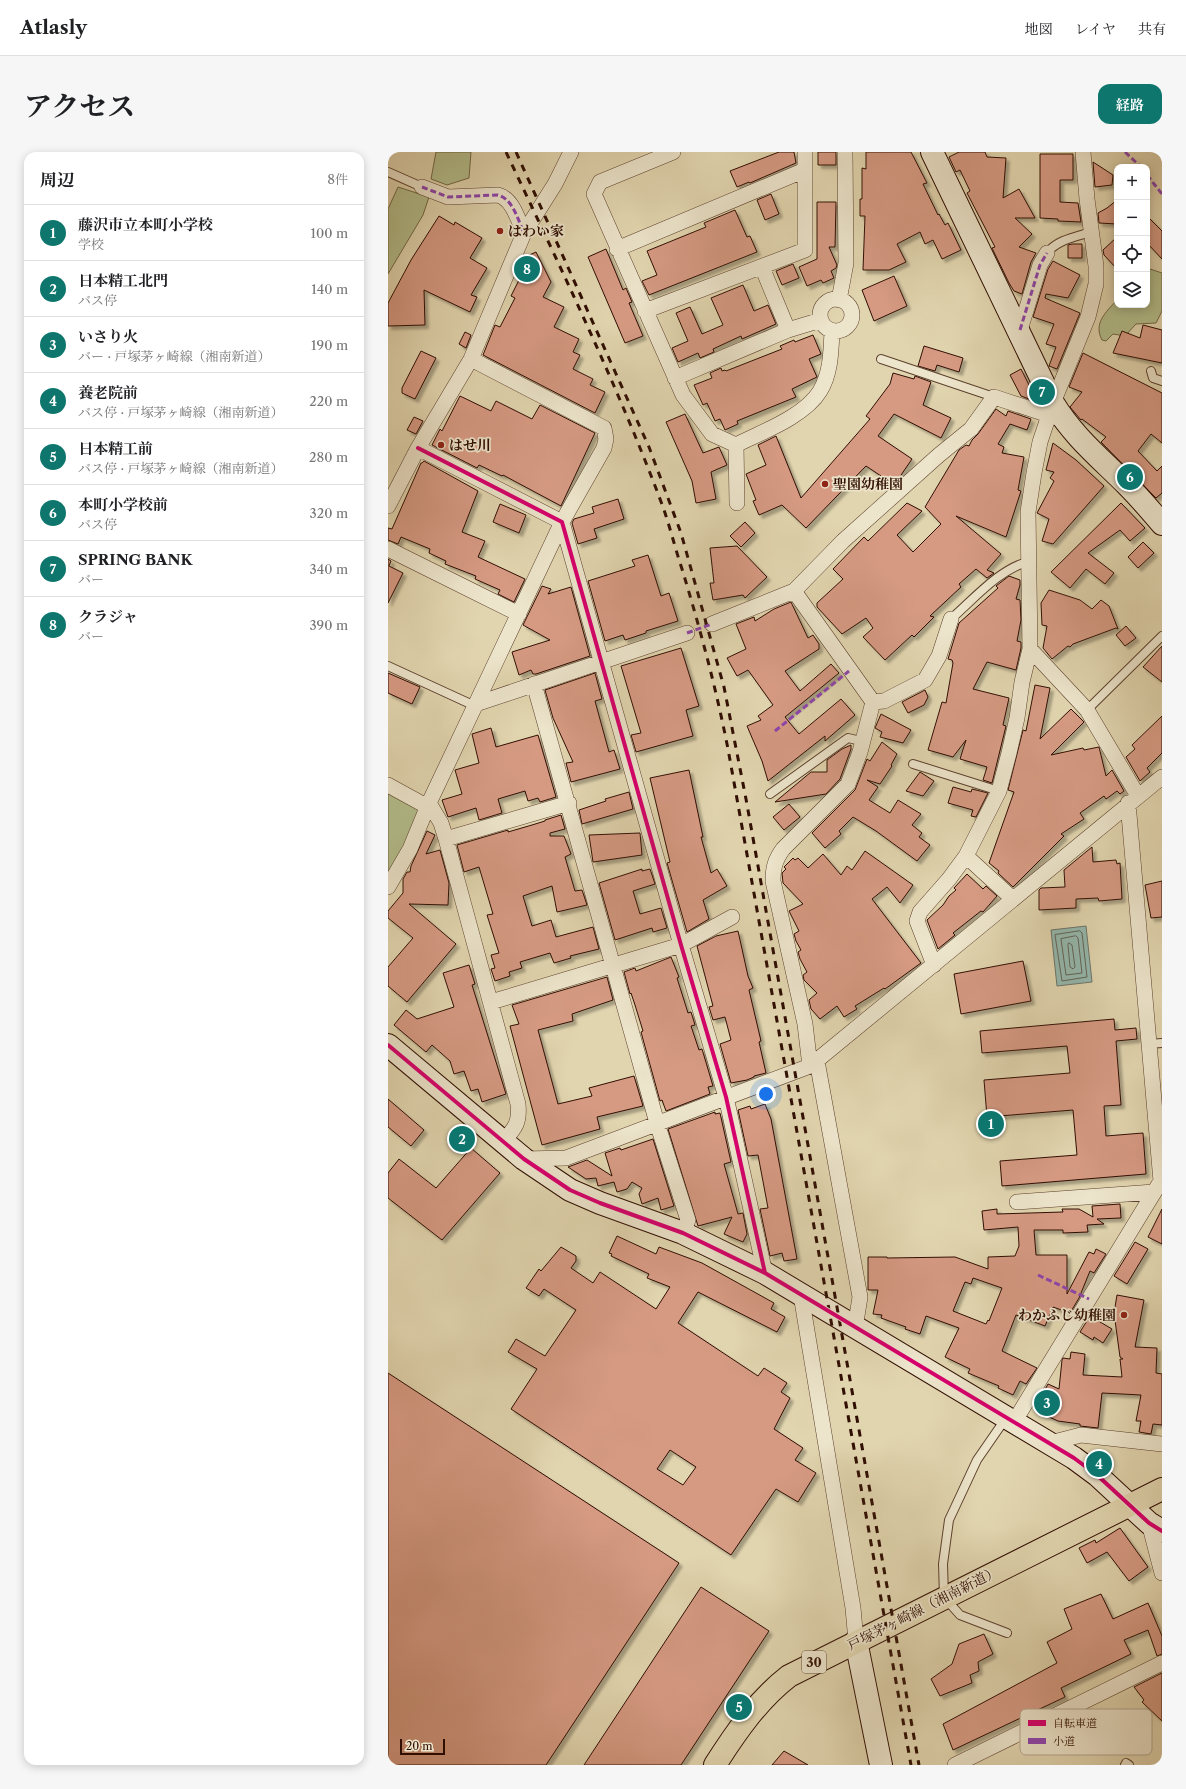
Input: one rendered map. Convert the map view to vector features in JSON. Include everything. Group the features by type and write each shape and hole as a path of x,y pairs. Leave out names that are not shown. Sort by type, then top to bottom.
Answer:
{"main road":[{"name":"戸塚茅ヶ崎線（湘南新道）","path":"716,1765 731,1740 752,1712 778,1685 803,1668 1162,1489"}],"street":[{"path":"389,501 418,448 471,358 524,233 555,184 571,152"},
{"path":"673,152 600,182 594,194 617,249 683,395 712,434 736,445"},
{"path":"646,311 805,250 805,152"},
{"path":"839,300 846,263 845,152"},
{"path":"932,152 1020,330 1055,412 1074,433 1128,485 1161,522"},
{"path":"934,965 917,921 920,912 949,879 966,856 999,791 1017,718 1022,682 1030,650 1030,561 1028,512 1040,442 1055,412 1093,302 1096,284 1096,266 1083,152"},
{"path":"617,249 805,170"},
{"path":"422,187 448,197 503,196 512,206 524,233"},
{"path":"1020,330 1040,265 1047,254"},
{"path":"762,267 788,330"},
{"path":"839,300 848,304 852,314 850,324 842,330 832,331 827,328 821,320 820,314 824,305 828,301 839,300"},
{"path":"675,378 788,330 821,320"},
{"path":"736,445 795,415 809,404 820,391 827,375 832,331"},
{"path":"388,887 410,849 475,705 562,522 604,448 606,439 604,428 471,358"},
{"path":"712,624 794,591 843,541 939,455 971,430 994,397 1055,412"},
{"path":"736,445 737,503"},
{"path":"418,448 562,522 681,945 726,1097 765,1273"},
{"path":"388,549 519,614"},
{"path":"794,591 873,702"},
{"path":"873,702 884,701 925,680 939,656 951,619"},
{"path":"475,705 687,633"},
{"path":"1010,1419 1159,1185 1155,1044 1133,800 1087,710 1030,650"},
{"path":"534,684 569,803 657,1123 688,1220 683,1233"},
{"path":"855,1328 860,1297 805,1024 773,881 773,868 776,858 783,849 848,784 860,752 861,741 873,702"},
{"path":"524,1159 566,1158 726,1097 768,1083 813,1063 1162,777"},
{"path":"388,785 429,805 441,823 491,1002 519,1113 519,1119 515,1128 504,1142"},
{"path":"446,839 569,803"},
{"path":"966,856 1013,899"},
{"path":"491,1002 681,945 732,917"},
{"path":"388,1045 540,1172 576,1192 629,1214 683,1233 765,1273 1050,1443 1097,1474 1155,1527 1162,1573"},
{"path":"1017,1202 1159,1185"},
{"path":"801,1295 853,1608 856,1641 881,1765"},
{"path":"1050,1443 1081,1435 1162,1444"},
{"path":"1069,1709 1162,1663"},
{"path":"955,1765 1020,1733"}],"lane":[{"path":"388,172 422,187"},
{"path":"1047,254 1051,248 1059,242 1091,232"},
{"path":"881,359 994,397"},
{"path":"1151,371 1153,378 1162,382"},
{"path":"951,619 1002,573 1022,563 1030,561"},
{"path":"1087,710 1162,636"},
{"path":"388,666 475,705"},
{"path":"770,794 848,738 861,741"},
{"path":"913,764 999,791"},
{"path":"1007,1633 960,1615 944,1597 943,1564 949,1520 977,1460 1010,1419"},
{"path":"1125,1765 1129,1765"}],"green space":[{"path":"436,152 471,152 469,178 447,185 431,179"},
{"path":"398,187 429,197 423,215 388,274 388,209"},
{"path":"1150,269 1162,273 1162,311 1156,323 1136,324 1125,336 1113,334 1106,341 1102,340 1099,328 1105,313 1114,303 1114,308 1150,308"},
{"path":"388,792 421,809 405,847 388,873"}],"water":[{"path":"1086,926 1092,982 1057,986 1051,930"}],"building":[{"path":"779,152 794,152 796,163 737,187 730,171"},
{"path":"818,152 836,152 836,165 818,165"},
{"path":"866,152 911,152 927,183 923,184 938,215 939,214 945,225 948,223 961,250 942,259 933,240 925,244 920,232 897,244 906,262 889,270 863,270 865,216 860,216 860,199 862,199 862,168 866,169"},
{"path":"959,152 985,152 987,157 1006,158 1003,198 1019,189 1035,218 1015,218 1032,234 1019,247 1036,253 1031,262 1022,294 1014,291 1009,283 992,248 995,247 967,193 970,191 960,170 956,172 949,157"},
{"path":"1040,154 1073,154 1073,180 1060,180 1060,202 1078,203 1081,222 1058,221 1058,219 1040,218"},
{"path":"1093,162 1113,175 1112,185 1095,187"},
{"path":"771,194 779,214 765,220 757,200"},
{"path":"817,202 836,202 835,247 829,247 837,265 836,268 831,271 834,278 823,283 821,280 807,286 799,267 817,259"},
{"path":"1114,202 1114,224 1099,223 1098,213"},
{"path":"735,210 747,237 750,236 757,252 649,295 642,281 657,275 647,251 706,227 704,223"},
{"path":"439,216 454,225 455,222 482,238 470,258 487,268 471,295 477,297 470,312 424,290 425,325 388,326 388,303 411,260"},
{"path":"1150,219 1162,231 1162,259 1150,246"},
{"path":"1114,240 1114,266 1104,255 1103,250"},
{"path":"1082,244 1082,258 1068,258 1068,245"},
{"path":"606,249 623,290 626,288 632,302 629,303 643,336 625,343 588,257"},
{"path":"536,252 551,282 543,297 564,307 554,327 579,339 573,352 580,355 573,369 593,379 590,385 605,392 595,413 483,355 495,325 500,327 515,298 511,296 526,266 522,260 523,258"},
{"path":"1053,261 1080,275 1068,298 1046,294 1045,298 1080,313 1057,369 1049,366 1056,347 1046,344 1054,324 1033,317 1048,269"},
{"path":"793,264 799,278 782,285 776,271"},
{"path":"894,276 907,306 874,321 862,290"},
{"path":"743,285 754,311 768,305 776,324 742,339 741,336 713,349 714,352 700,358 698,353 678,362 672,348 688,341 676,313 690,307 702,334 723,325 711,298"},
{"path":"1143,325 1162,330 1162,363 1113,353 1122,331 1140,338"},
{"path":"465,332 471,335 466,348 459,344"},
{"path":"813,335 821,354 809,359 817,377 792,389 796,397 737,421 738,424 725,430 720,419 715,421 707,403 703,405 694,385 712,378 710,373 721,368 722,371 726,371 782,349 780,346 794,340 795,342"},
{"path":"924,346 963,358 959,372 937,365 935,371 918,366"},
{"path":"421,351 436,358 415,399 402,393 402,388"},
{"path":"1083,353 1162,393 1162,443 1151,434 1138,451 1157,471 1162,466 1162,493 1156,498 1101,442 1106,437 1082,419 1081,420 1070,407 1082,392 1069,387"},
{"path":"1021,369 1037,402 1021,396 1010,375"},
{"path":"893,373 914,379 915,376 931,382 923,405 951,418 941,438 894,414 878,436 912,459 893,484 866,466 806,528 782,505 759,515 753,501 756,500 746,474 766,465 758,445 776,436 801,498 870,419 866,416 890,384"},
{"path":"460,396 491,411 496,401 532,419 540,405 595,433 561,506 503,475 502,476 479,465 477,468 432,445 440,429 442,431"},
{"path":"996,409 1006,416 1008,411 1031,419 1027,430 1010,424 998,444 1004,447 1002,453 1024,457 1018,490 1021,491 1006,537 956,516 1001,554 987,570 994,573 987,578 976,569 959,584 961,587 930,616 934,617 914,637 912,635 885,660 863,637 873,628 866,618 842,634 817,607 817,603 843,579 833,569 864,537 868,541 907,503 922,511 897,535 913,552 941,524 925,507 959,450 966,445 969,446"},
{"path":"685,414 703,453 719,447 727,465 711,472 716,499 696,503 692,481 666,422"},
{"path":"414,417 423,421 416,434 407,430"},
{"path":"1053,443 1076,460 1104,486 1053,544 1042,541 1049,519 1037,513 1054,481 1050,478 1054,472 1046,470"},
{"path":"424,461 478,491 462,532 485,541 478,557 525,579 514,602 498,594 500,590 475,579 476,576 445,564 446,561 429,553 430,549 401,537 398,544 388,540 388,528 392,529 421,463"},
{"path":"618,499 624,519 594,529 597,538 578,544 572,523 574,519 594,513 592,507"},
{"path":"1121,503 1145,528 1130,541 1120,530 1088,553 1114,573 1105,584 1086,569 1070,588 1051,572"},
{"path":"500,504 526,515 519,533 493,522"},
{"path":"745,522 755,533 741,547 730,536"},
{"path":"1143,542 1154,553 1138,568 1128,557"},
{"path":"737,546 767,577 745,598 743,595 713,600 710,583 714,583 710,548"},
{"path":"648,555 661,596 669,593 678,621 646,631 646,633 625,640 623,635 605,641 588,581 635,566 632,560"},
{"path":"388,559 391,561 389,566 403,573 388,603"},
{"path":"1009,576 1020,580 1016,599 1020,600 1021,620 1017,641 1021,642 1021,648 1016,670 987,662 973,689 1009,698 1003,725 1006,726 992,783 983,780 987,767 960,759 966,740 953,757 928,750 942,702 946,703 953,663 952,660 948,659 959,623 998,588 996,586"},
{"path":"542,586 551,589 548,594 571,587 590,656 536,674 533,674 531,670 519,675 512,652 550,640 523,625"},
{"path":"1049,590 1080,600 1092,609 1101,600 1109,606 1118,629 1116,628 1073,644 1070,647 1068,646 1052,659 1043,648 1047,626 1042,625 1041,603"},
{"path":"791,602 808,638 813,635 819,644 819,649 785,671 800,691 831,664 839,673 785,717 799,734 841,699 855,715 825,741 825,736 768,781 762,761 747,726 761,720 758,716 773,705 748,670 737,676 727,658 746,649 736,624 754,617 755,621 774,609"},
{"path":"1126,626 1136,638 1125,646 1116,635"},
{"path":"1162,646 1162,682 1143,667"},
{"path":"681,648 699,706 686,710 693,736 636,752 631,735 641,733 621,666"},
{"path":"388,673 420,687 412,704 388,693"},
{"path":"595,673 602,699 595,701 609,752 614,750 620,769 571,782 566,763 573,762 553,718 545,690"},
{"path":"1035,685 1050,688 1040,739 1071,709 1084,722 1051,755 1083,748 1084,750 1099,747 1106,776 1112,770 1124,791 1120,794 1117,791 1106,799 1104,796 1080,813 1084,819 1061,834 1064,836 1013,887 998,873 999,871 989,863 1014,792 1008,790 1023,730 1026,731"},
{"path":"925,690 928,697 924,705 908,713 902,702"},
{"path":"881,714 911,730 903,743 880,737 882,732 875,728"},
{"path":"1162,716 1162,753 1147,768 1150,772 1140,781 1126,757 1135,749 1132,745"},
{"path":"491,728 496,747 538,735 556,797 540,802 538,798 528,801 525,791 498,799 502,813 479,820 476,808 448,817 442,800 462,794 455,770 479,763 472,734"},
{"path":"882,742 897,754 891,765 892,766 880,784 867,780 878,787 869,800 890,813 898,800 921,814 912,825 922,833 919,837 930,845 917,861 876,831 853,817 839,831 841,834 825,848 812,833 855,790 867,759 870,761"},
{"path":"851,745 851,749 840,779 826,794 775,802 811,772 827,772 827,760 842,749"},
{"path":"689,770 703,837 701,837 711,873 717,869 727,886 703,900 709,919 687,932 667,863 670,862 650,778"},
{"path":"920,772 934,781 923,796 906,791"},
{"path":"953,787 971,792 972,789 988,793 976,817 971,816 973,810 948,803"},
{"path":"629,792 633,809 582,824 579,810 606,801 605,799"},
{"path":"789,804 800,817 784,830 773,817"},
{"path":"561,815 565,829 550,833 550,836 564,836 571,854 565,857 575,891 582,890 587,905 557,912 552,886 523,896 532,926 551,920 556,937 593,927 599,949 570,956 571,958 554,963 550,953 520,962 522,968 509,972 510,976 495,981 491,969 495,968 491,955 499,953 487,915 493,914 479,867 464,872 457,845 508,830 508,832"},
{"path":"427,831 435,835 426,854 440,850 449,883 448,905 409,904 456,944 407,1002 388,986 388,967 413,938 388,918 388,911 403,893 403,879 407,872 410,872 411,866"},
{"path":"640,833 642,855 593,862 589,835"},
{"path":"1092,847 1093,862 1116,860 1117,864 1120,863 1122,899 1099,901 1098,898 1076,899 1076,908 1039,910 1039,890 1041,888 1065,887 1064,870"},
{"path":"865,851 913,885 900,903 887,887 872,899 921,963 885,989 884,988 855,1006 857,1009 844,1017 837,1006 820,1019 811,1009 809,1000 817,993 804,980 803,975 807,972 800,959 798,952 801,950 794,934 799,931 789,911 803,904 783,883 782,873 786,869 784,867 793,858 795,860 798,858 808,868 823,854 841,875 847,866 852,870"},
{"path":"642,869 642,871 650,869 655,884 633,891 640,914 661,908 667,928 653,932 652,928 615,940 599,883"},
{"path":"967,874 983,889 986,886 997,896 983,912 981,911 953,933 955,935 938,949 927,920 943,905 949,896 956,890 954,888"},
{"path":"1162,881 1162,917 1151,918 1145,885"},
{"path":"738,931 748,976 753,988 749,990 761,1041 759,1042 766,1073 754,1076 747,1080 731,1083 720,1044 731,1040 725,1017 713,1020 709,1007 713,1006 697,946 716,936"},
{"path":"671,957 679,977 677,978 688,1013 691,1012 695,1025 691,1026 699,1050 702,1049 713,1086 708,1087 710,1094 666,1111 662,1100 660,1101 641,1032 643,1031 624,972 635,968 636,971"},
{"path":"1023,961 1031,1001 961,1014 954,974"},
{"path":"469,965 475,984 472,985 506,1094 482,1102 478,1089 471,1091 464,1071 454,1074 450,1061 432,1045 426,1052 394,1025 406,1010 417,1019 454,1007 443,973"},
{"path":"607,977 613,1000 572,1014 573,1021 538,1030 558,1104 592,1096 589,1088 634,1076 643,1106 597,1117 600,1129 542,1145 510,1026 519,1024 512,1005"},
{"path":"1114,1019 1115,1030 1136,1028 1137,1039 1116,1041 1121,1105 1104,1106 1106,1136 1143,1133 1146,1174 1002,1186 1000,1161 1077,1155 1073,1110 987,1117 984,1080 1070,1073 1067,1046 982,1053 980,1031"},
{"path":"388,1099 424,1130 411,1146 388,1127"},
{"path":"765,1104 771,1119 797,1259 784,1261 782,1253 770,1256 760,1209 768,1208 758,1155 748,1156 738,1110 750,1106 751,1109"},
{"path":"715,1112 715,1114 720,1113 731,1162 724,1164 738,1214 743,1213 747,1234 743,1242 724,1234 732,1217 698,1226 668,1129"},
{"path":"653,1139 674,1206 661,1210 658,1198 642,1204 639,1194 642,1188 632,1182 627,1189 617,1192 614,1182 598,1186 596,1178 586,1179 568,1167 587,1160 612,1176 605,1153 620,1148 621,1150"},
{"path":"471,1148 500,1173 442,1240 388,1198 388,1173 399,1159 436,1188"},
{"path":"1120,1204 1121,1218 1097,1219 1104,1224 1087,1225 1088,1232 1063,1233 1063,1230 1034,1230 1036,1255 1067,1255 1067,1294 1089,1252 1094,1254 1096,1249 1106,1254 1094,1273 1090,1271 1079,1298 1070,1313 1053,1307 1045,1326 1016,1315 1002,1351 1037,1368 1026,1384 1020,1381 1013,1395 998,1388 999,1386 968,1373 970,1369 945,1357 959,1328 926,1316 920,1334 881,1318 882,1315 873,1314 878,1290 868,1290 868,1257 955,1257 988,1269 988,1257 1015,1256 1019,1246 1018,1227 984,1230 982,1211 997,1209 997,1214 1063,1212 1062,1209 1079,1209 1093,1217 1092,1206","holes":["973,1278 1002,1288 989,1321 988,1320 986,1324 953,1311 965,1282 971,1284"]},
{"path":"1162,1209 1162,1244 1148,1237"},
{"path":"617,1236 656,1254 659,1247 702,1263 774,1303 771,1309 785,1317 777,1332 698,1292 678,1323 758,1376 764,1368 787,1383 781,1392 790,1398 774,1429 803,1448 795,1460 816,1473 798,1502 776,1489 731,1555 511,1409 537,1369 508,1352 516,1339 545,1356 576,1310 544,1289 539,1296 526,1288 539,1269 541,1271 561,1247 576,1256 576,1261 571,1268 593,1283 600,1272 656,1309 670,1287 647,1278 649,1274 611,1256 612,1254 609,1253","holes":["670,1450 696,1467 683,1485 657,1469"]},
{"path":"1135,1242 1148,1249 1127,1284 1114,1276"},
{"path":"1117,1295 1144,1300 1135,1347 1157,1348 1156,1373 1162,1374 1162,1425 1153,1424 1151,1434 1139,1432 1141,1421 1136,1421 1141,1395 1102,1393 1098,1428 1058,1421 1034,1410 1048,1384 1059,1389 1062,1360 1063,1358 1070,1359 1071,1352 1085,1354 1083,1375 1122,1377 1120,1359 1123,1359 1120,1357 1114,1313"},
{"path":"1090,1316 1112,1329 1103,1343 1094,1337 1093,1340 1080,1332"},
{"path":"388,1373 679,1563 546,1765 388,1765"},
{"path":"1120,1528 1148,1567 1129,1581 1107,1552 1087,1563 1079,1548 1095,1540 1096,1543"},
{"path":"701,1587 769,1631 681,1765 584,1765"},
{"path":"1101,1594 1113,1619 1148,1603 1162,1636 1162,1654 1157,1656 1148,1630 1124,1640 1131,1654 1061,1688 1065,1697 1040,1709 1020,1709 1020,1718 953,1750 943,1724 1057,1663 1047,1642 1072,1629 1064,1609"},
{"path":"984,1634 993,1654 978,1662 979,1671 970,1675 972,1683 940,1696 931,1679 952,1664 959,1644"},
{"path":"1162,1673 1162,1721 1152,1712 1152,1709 1149,1709 1142,1702 1144,1700 1134,1687"},
{"path":"784,1751 808,1765 772,1765"}],"railway":[{"path":"506,152 608,372 646,462 668,522 713,681 728,749 911,1765"},
{"path":"516,152 649,447 681,533 724,687 746,799 919,1765"}],"marked path":[{"path":"1125,152 1138,164"},
{"path":"1150,179 1162,194"},
{"path":"422,187 448,197 498,195 503,197 511,205 524,233"},
{"path":"1020,330 1040,265 1047,253"},
{"path":"687,633 712,624"},
{"path":"775,731 849,671"},
{"path":"1038,1275 1089,1299"}],"cycle path":[{"path":"418,448 562,522 681,945 726,1097 765,1273"},
{"path":"388,1045 524,1159 570,1190 600,1203 683,1233 765,1273 1074,1458 1097,1475 1149,1523 1162,1531"}],"place":[{"name":"はわい家","path":"500,231"},
{"name":"クラジャ","path":"527,269"},
{"name":"SPRING BANK","path":"1042,392"},
{"name":"はせ川","path":"441,445"},
{"name":"本町小学校前","path":"1130,477"},
{"name":"聖園幼稚園","path":"825,484"},
{"name":"藤沢市立本町小学校","path":"991,1124"},
{"name":"日本精工北門","path":"462,1139"},
{"name":"わかふじ幼稚園","path":"1124,1315"},
{"name":"いさり火","path":"1047,1403"},
{"name":"養老院前","path":"1099,1464"},
{"name":"日本精工前","path":"739,1707"}]}
